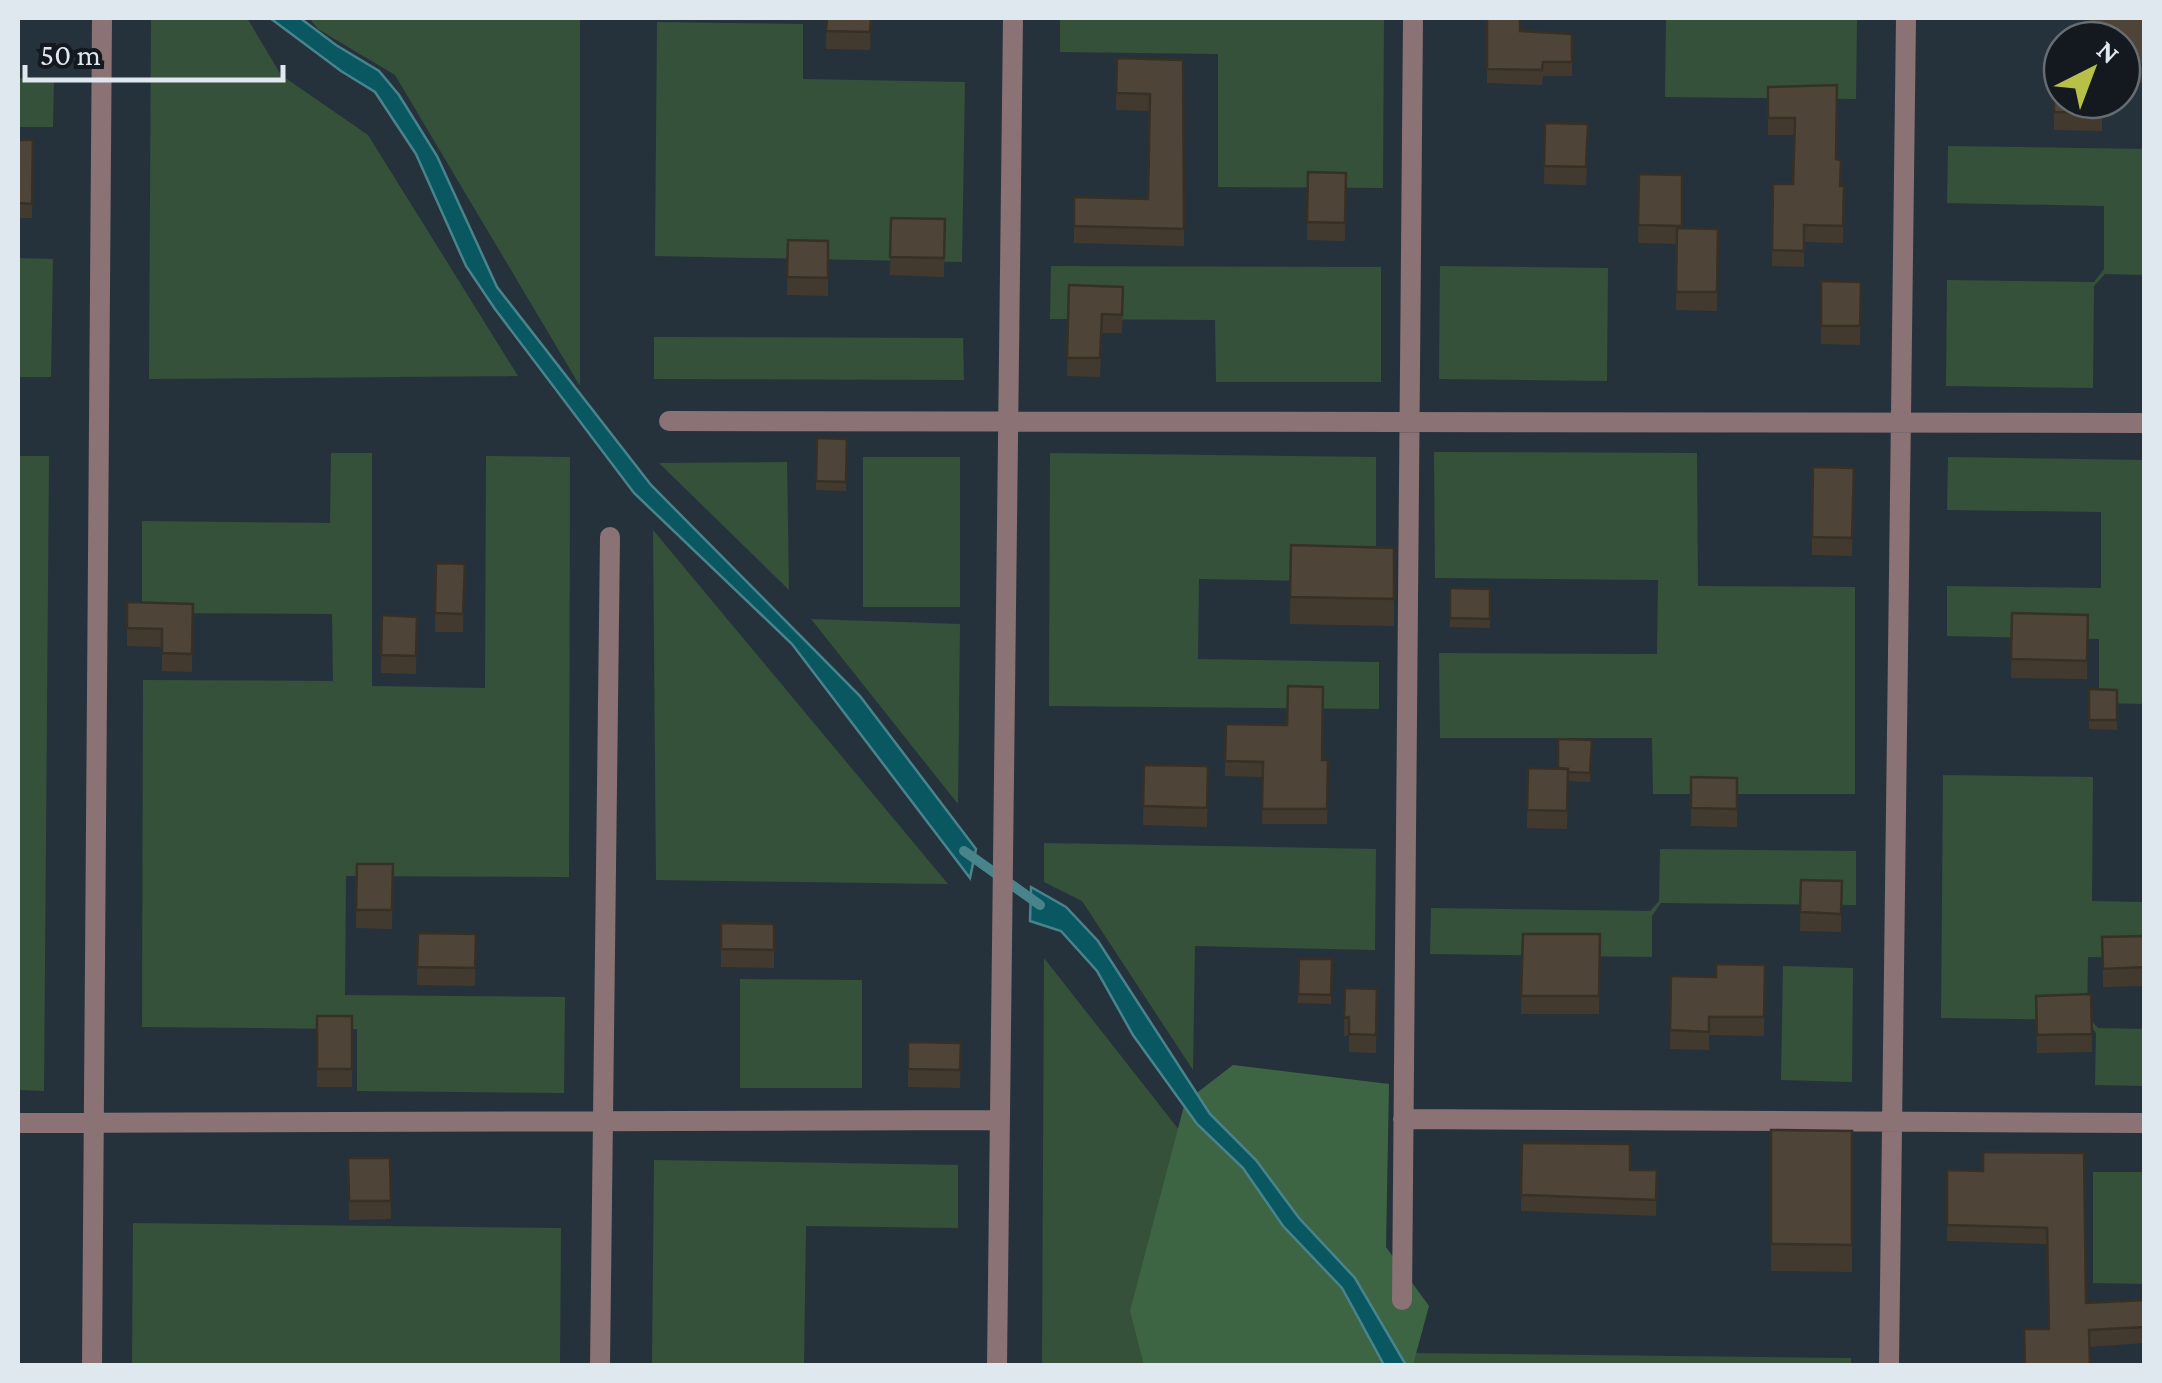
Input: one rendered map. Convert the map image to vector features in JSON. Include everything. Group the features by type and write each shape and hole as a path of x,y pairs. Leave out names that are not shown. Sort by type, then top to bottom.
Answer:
{"street":[{"path":"92,1366 102,18"},
{"path":"998,1366 1014,18"},
{"path":"1402,1300 1412,18"},
{"path":"1889,1366 1906,18"},
{"path":"669,421 2144,423"},
{"path":"600,1366 610,537"},
{"path":"1403,1119 2144,1124"},
{"path":"18,1123 1000,1120"}],"green space":[{"path":"151,18 247,18 281,75 368,135 518,376 149,379"},
{"path":"309,18 580,18 580,386 395,75 318,29"},
{"path":"1060,18 1384,18 1383,188 1218,187 1218,54 1060,52"},
{"path":"1666,18 1857,18 1856,99 1665,97"},
{"path":"657,22 803,24 803,79 965,82 962,262 655,256"},
{"path":"18,78 54,78 53,127 18,127"},
{"path":"1948,146 2144,149 2144,275 2105,274 2094,286 2093,388 1946,386 1947,280 2094,282 2104,269 2104,206 1947,203"},
{"path":"18,258 53,259 51,377 18,377"},
{"path":"1051,266 1381,267 1381,382 1216,382 1215,320 1050,319"},
{"path":"1440,266 1608,268 1607,381 1439,379"},
{"path":"654,337 963,338 964,380 654,379"},
{"path":"1434,452 1697,453 1698,586 1855,587 1855,794 1653,794 1652,738 1440,738 1439,653 1657,654 1658,580 1435,578"},
{"path":"331,453 372,453 372,686 485,688 486,456 570,457 569,877 346,876 345,995 565,997 564,1093 357,1091 357,1029 142,1027 143,680 333,681 332,614 142,613 142,521 330,523"},
{"path":"1050,453 1376,457 1376,582 1199,579 1198,659 1379,662 1379,709 1049,706"},
{"path":"18,456 49,456 44,1091 18,1090"},
{"path":"863,457 960,457 960,607 863,607"},
{"path":"1948,457 2144,460 2144,704 2099,703 2099,639 1947,636 1947,586 2101,588 2101,512 1947,510"},
{"path":"787,462 789,590 659,463"},
{"path":"653,530 948,884 656,880"},
{"path":"811,619 960,624 958,804"},
{"path":"1943,775 2093,777 2092,901 2144,902 2144,958 2088,957 2087,1016 2098,1028 2144,1029 2144,1086 2095,1085 2096,1033 2086,1020 1941,1018"},
{"path":"1044,843 1376,849 1375,950 1195,946 1193,1070 1082,901 1044,882"},
{"path":"1660,849 1856,851 1856,905 1661,903 1652,916 1652,957 1430,954 1431,908 1650,911 1659,901"},
{"path":"1044,958 1348,1345 1348,1365 1042,1366"},
{"path":"1783,966 1853,968 1852,1082 1781,1080"},
{"path":"740,979 862,980 862,1088 740,1088"},
{"path":"1233,1065 1389,1084 1386,1247 1429,1306 1413,1365 1144,1365 1130,1311 1185,1102"},
{"path":"654,1160 958,1165 958,1228 806,1226 804,1365 652,1365"},
{"path":"2093,1172 2144,1172 2144,1284 2093,1283"},
{"path":"133,1223 561,1228 560,1365 132,1365"},
{"path":"1406,1353 1851,1358 1851,1365 1415,1366"}],"water":[{"path":"270,18 300,18 379,71 399,95 437,156 497,287 651,485 860,696 976,849 970,878 792,644 634,493 466,266 416,154 375,92"},
{"path":"1031,887 1066,907 1098,941 1210,1114 1256,1160 1299,1218 1355,1278 1406,1365 1384,1365 1342,1288 1283,1226 1243,1168 1197,1124 1133,1035 1097,971 1061,931 1030,921"}],"building":[{"path":"827,18 871,18 870,32 826,31"},
{"path":"1487,18 1520,18 1520,31 1572,34 1572,62 1543,62 1542,70 1487,69"},
{"path":"2144,18 2144,64 2142,20 2090,20"},
{"path":"1117,58 1183,60 1184,229 1074,226 1074,197 1148,199 1150,94 1116,93"},
{"path":"1837,85 1836,159 1841,160 1840,186 1844,186 1843,226 1804,225 1804,251 1772,250 1773,184 1793,184 1795,118 1768,118 1768,87"},
{"path":"1545,123 1588,124 1586,167 1544,166"},
{"path":"18,140 33,140 32,204 18,203"},
{"path":"1308,172 1346,173 1345,223 1307,222"},
{"path":"1639,174 1682,175 1682,226 1638,225"},
{"path":"891,218 945,219 944,258 890,257"},
{"path":"1677,228 1718,229 1717,292 1676,292"},
{"path":"788,240 828,241 828,278 787,277"},
{"path":"1821,281 1861,282 1860,326 1821,326"},
{"path":"1069,285 1123,287 1122,315 1102,314 1100,358 1067,358"},
{"path":"817,438 847,439 846,482 816,481"},
{"path":"1813,467 1854,468 1852,538 1812,537"},
{"path":"1291,545 1394,548 1394,599 1290,597"},
{"path":"436,563 465,564 463,614 435,613"},
{"path":"1450,588 1490,589 1490,619 1450,618"},
{"path":"127,602 193,604 192,654 162,653 162,629 127,628"},
{"path":"2012,613 2088,615 2087,661 2011,659"},
{"path":"382,615 417,617 416,656 381,655"},
{"path":"1288,686 1323,687 1322,760 1328,760 1327,809 1262,809 1263,762 1225,761 1226,724 1287,725"},
{"path":"2089,689 2117,690 2117,720 2089,720"},
{"path":"1558,739 1592,740 1590,773 1558,768"},
{"path":"1144,765 1208,766 1207,808 1143,806"},
{"path":"1528,768 1568,769 1567,811 1527,810"},
{"path":"1691,777 1737,778 1737,809 1691,808"},
{"path":"357,864 393,864 392,910 356,910"},
{"path":"1801,880 1842,881 1841,914 1800,912"},
{"path":"721,923 774,924 774,950 721,949"},
{"path":"418,933 476,934 475,968 417,967"},
{"path":"1523,934 1600,934 1599,996 1521,996"},
{"path":"2144,936 2144,967 2103,969 2102,937"},
{"path":"1299,959 1332,959 1331,995 1298,994"},
{"path":"1716,964 1765,965 1764,1017 1709,1017 1709,1032 1670,1030 1671,976 1716,977"},
{"path":"1345,988 1377,989 1376,1035 1349,1034 1349,1017 1344,1018"},
{"path":"2091,994 2092,1034 2037,1035 2036,996"},
{"path":"317,1016 352,1016 352,1069 317,1069"},
{"path":"908,1042 961,1043 960,1070 908,1069"},
{"path":"1771,1130 1852,1131 1852,1245 1771,1244"},
{"path":"1522,1143 1630,1144 1630,1170 1657,1170 1656,1200 1521,1195"},
{"path":"1983,1152 2084,1153 2086,1303 2144,1300 2144,1327 2089,1330 2090,1366 2025,1366 2024,1329 2049,1329 2047,1228 1947,1225 1947,1170 1983,1171"},
{"path":"348,1158 390,1158 391,1201 349,1201"}],"waterway":[{"path":"964,851 1040,905"}]}
